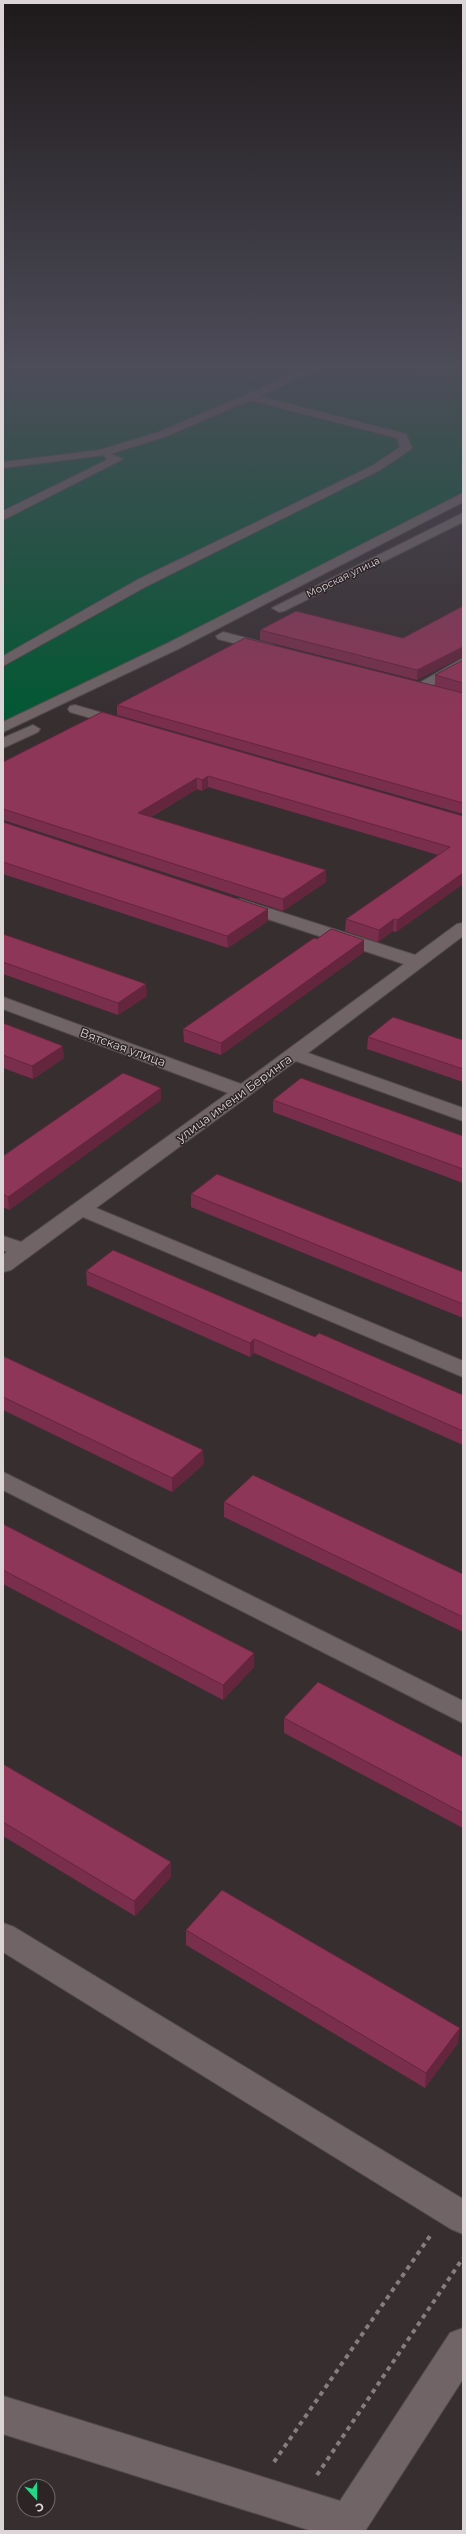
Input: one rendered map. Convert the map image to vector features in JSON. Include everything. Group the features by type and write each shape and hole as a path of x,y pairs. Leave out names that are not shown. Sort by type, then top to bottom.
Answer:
{"street":[{"path":"3,516 68,483"},
{"path":"3,662 142,583 345,483"},
{"path":"3,728 173,646 463,497"},
{"name":"Морская улица","path":"266,615 463,517"},
{"path":"3,744 237,629"},
{"path":"223,636 284,652"},
{"path":"419,688 463,662"},
{"path":"404,684 441,693"},
{"path":"75,709 143,729"},
{"path":"221,898 417,962"},
{"name":"улица имени Беринга","path":"3,1265 243,1092 462,930"},
{"name":"Вятская улица","path":"3,1003 243,1092"},
{"path":"294,1054 463,1115"},
{"path":"81,1209 463,1370"},
{"path":"3,1242 23,1250"},
{"path":"3,1480 463,1713"},
{"path":"3,1936 456,2213"},
{"path":"3,2416 348,2523 463,2346"}],"path":[{"path":"252,2493 456,2213"},
{"path":"296,2507 463,2258"}],"green space":[{"path":"3,483 463,483 463,503 3,731"}],"building":[{"path":"463,606 463,647 417,670 260,630 296,611 403,638"},
{"path":"245,638 463,693 463,803 117,705"},
{"path":"463,660 463,683 435,675"},
{"path":"102,712 463,816 463,873 397,920 394,919 379,930 346,919 450,847 208,776 202,780 197,778 138,813 326,870 283,899 3,809 3,762"},
{"path":"3,822 268,909 227,936 3,862"},
{"path":"331,929 364,940 221,1043 183,1029 314,938 317,939"},
{"path":"3,934 146,984 118,1003 3,962"},
{"path":"393,1017 463,1040 463,1069 368,1037"},
{"path":"3,1023 63,1046 32,1066 3,1055"},
{"path":"123,1073 161,1088 8,1197 3,1194 3,1156"},
{"path":"301,1078 463,1136 463,1169 273,1100"},
{"path":"217,1174 463,1272 463,1304 191,1194"},
{"path":"113,1250 315,1337 319,1333 463,1395 463,1431 254,1339 250,1343 86,1271"},
{"path":"3,1356 203,1450 172,1478 3,1397"},
{"path":"253,1475 463,1574 463,1617 224,1502"},
{"path":"3,1524 254,1653 223,1685 3,1570"},
{"path":"318,1682 463,1757 463,1813 284,1718"},
{"path":"3,1764 171,1862 134,1901 3,1822"},
{"path":"222,1890 460,2028 426,2073 186,1930"}]}
